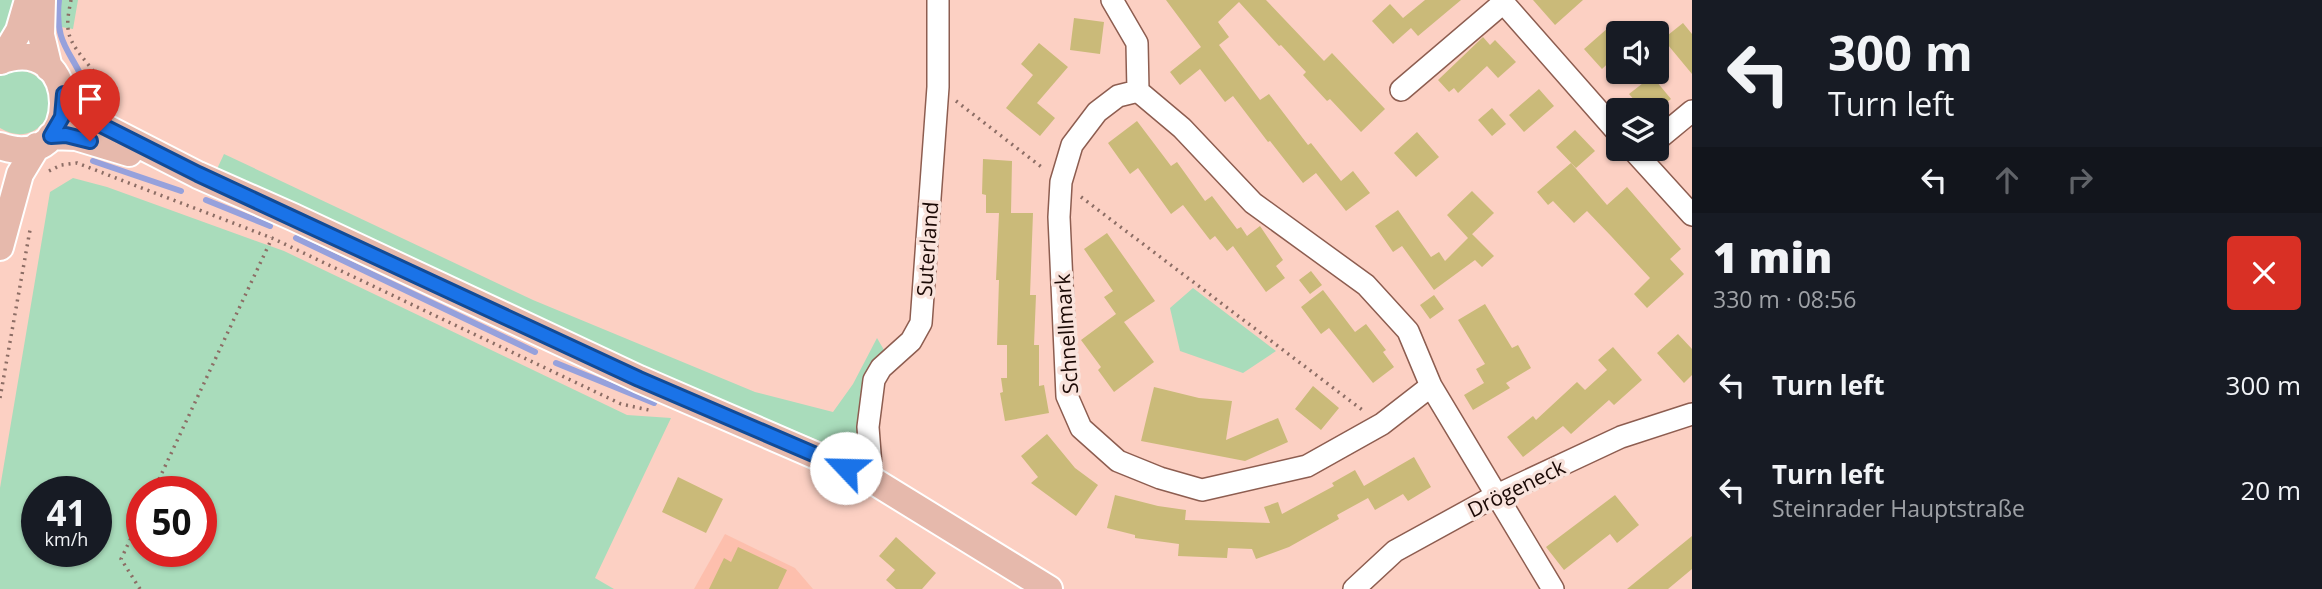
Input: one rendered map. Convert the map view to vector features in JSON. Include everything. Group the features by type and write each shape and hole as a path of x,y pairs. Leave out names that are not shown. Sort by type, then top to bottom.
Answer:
{"main road":[{"path":"0,61 19,32 28,0"},
{"path":"42,0 41,34 49,68 64,94 85,117 198,174 639,379 872,480 1049,589"},
{"path":"0,61 14,57 28,58 49,68"},
{"path":"0,247 20,174 62,117 64,94"},
{"path":"0,146 14,149 44,141 76,137 198,174"}],"street":[{"name":"Suterland","path":"872,480 868,427 874,380 881,368 911,341 921,323 937,87 938,0"},
{"path":"1112,0 1136,43 1138,91 1182,128 1253,203 1366,285 1408,331 1431,386 1553,589"},
{"path":"1401,90 1502,1 1606,119"},
{"name":"Schnellmark","path":"1138,91 1118,96 1097,112 1072,145 1061,182 1059,217 1067,396 1081,428 1118,461 1160,478 1202,489 1307,466 1382,424 1431,386"},
{"path":"1669,130 1692,111"},
{"path":"1647,161 1692,215"},
{"name":"Drögeneck","path":"1354,589 1395,551 1497,495 1622,437 1692,414"}],"path":[{"path":"937,87 1382,424"},
{"path":"42,178 54,167 77,163 272,238 621,404 661,410"},
{"path":"160,476 272,238 293,217"},
{"path":"0,398 31,227"},
{"path":"126,549 121,559 139,589"}],"shaded area":[{"path":"725,534 795,568 813,589 694,589"}],"green space":[{"path":"0,0 78,0 73,29 15,19 0,42"},
{"path":"20,70 37,77 47,88 50,101 48,114 41,125 30,132 16,134 0,128 0,76"},
{"path":"224,154 533,300 755,392 833,412 853,384 877,338 884,350 870,374 861,455 851,454 563,334 217,169"},
{"path":"73,178 107,187 284,251 627,415 671,418 595,578 614,589 0,589 0,488 50,192"},
{"path":"1193,288 1276,351 1243,373 1180,351 1170,308"}],"building":[{"path":"1166,0 1266,0 1324,61 1332,53 1385,109 1361,132 1330,99 1327,101 1303,75 1306,72 1239,2 1218,22 1229,37 1219,45 1260,100 1269,94 1308,145 1311,143 1341,181 1353,171 1370,193 1346,211 1316,173 1303,183 1233,96 1225,102 1200,69 1180,85 1170,72 1201,47"},
{"path":"1425,0 1461,0 1418,36 1411,28 1393,44 1372,21 1390,4 1403,18"},
{"path":"1533,0 1583,0 1555,25"},
{"path":"1074,18 1104,22 1100,54 1070,50"},
{"path":"1683,23 1692,34 1692,74 1669,46 1669,34"},
{"path":"1606,30 1606,65 1602,69 1584,49"},
{"path":"1483,37 1490,45 1495,40 1516,62 1498,78 1487,66 1458,93 1454,88 1449,92 1438,80"},
{"path":"1039,43 1068,67 1037,103 1055,118 1040,136 1006,108 1033,75 1021,64"},
{"path":"1642,84 1659,84 1671,99 1632,98 1629,94"},
{"path":"1539,89 1554,106 1524,132 1509,115"},
{"path":"1492,108 1506,124 1492,136 1478,120"},
{"path":"1137,121 1171,166 1177,162 1205,201 1212,196 1237,229 1241,227 1247,236 1260,226 1283,260 1276,266 1285,278 1266,292 1233,246 1227,251 1215,236 1210,240 1183,205 1171,214 1138,168 1130,174 1108,143"},
{"path":"1575,130 1595,151 1576,168 1556,147"},
{"path":"1417,132 1439,157 1416,177 1394,153"},
{"path":"983,159 1012,161 1011,213 986,213 986,195 982,194"},
{"path":"1571,163 1607,205 1627,187 1681,249 1670,259 1684,274 1647,308 1634,294 1650,278 1611,236 1587,211 1574,223 1553,201 1548,205 1537,192"},
{"path":"1472,191 1494,213 1468,238 1447,215"},
{"path":"1398,210 1431,257 1439,252 1445,261 1472,234 1494,256 1482,267 1475,260 1434,290 1402,246 1393,252 1375,226"},
{"path":"999,213 1033,213 1030,295 1036,295 1034,345 1039,345 1039,386 1044,385 1049,413 1005,421 1000,393 1003,392 1001,378 1007,378 1007,345 997,345"},
{"path":"1107,233 1155,301 1124,322 1154,362 1114,392 1098,370 1101,367 1081,340 1116,314 1104,297 1113,291 1084,249"},
{"path":"1311,271 1322,285 1310,294 1299,280"},
{"path":"1323,290 1355,332 1366,324 1386,350 1383,352 1394,367 1373,383 1329,328 1321,334 1301,307"},
{"path":"1434,295 1444,309 1430,319 1420,305"},
{"path":"1485,304 1512,348 1518,345 1531,368 1506,383 1510,388 1473,410 1464,395 1484,383 1476,369 1485,364 1458,320"},
{"path":"1678,334 1692,349 1692,375 1684,383 1657,353"},
{"path":"1613,347 1642,380 1614,405 1609,400 1571,434 1563,426 1523,457 1507,437 1533,416 1536,420 1577,382 1585,390 1607,370 1598,360"},
{"path":"1313,386 1339,408 1321,430 1295,409"},
{"path":"1154,387 1199,398 1232,401 1226,440 1278,418 1288,442 1245,461 1141,441"},
{"path":"1047,434 1075,468 1098,485 1076,516 1031,483 1038,477 1021,456"},
{"path":"1414,457 1431,487 1408,501 1403,494 1375,510 1368,498 1337,515 1339,519 1289,547 1256,559 1252,549 1228,548 1227,558 1178,556 1179,544 1135,538 1135,535 1107,528 1115,495 1186,510 1185,520 1270,523 1264,507 1278,502 1282,514 1334,486 1332,483 1355,470 1364,486"},
{"path":"678,477 723,499 706,533 662,512"},
{"path":"1615,495 1639,525 1617,543 1610,534 1564,570 1546,547"},
{"path":"1692,536 1692,569 1668,589 1627,589"},
{"path":"896,537 936,573 922,589 896,589 886,580 895,570 879,556"},
{"path":"738,547 787,570 778,589 709,589 724,558 731,562"}],"waterway":[{"path":"59,0 58,17 63,41 84,82 88,96"},
{"path":"93,161 181,191"},
{"path":"206,200 270,226"},
{"path":"296,238 535,352"},
{"path":"556,363 654,403"}],"route":[{"path":"90,141 66,135 51,136 62,117 64,94 85,117 198,174 639,379 846,468"}]}
